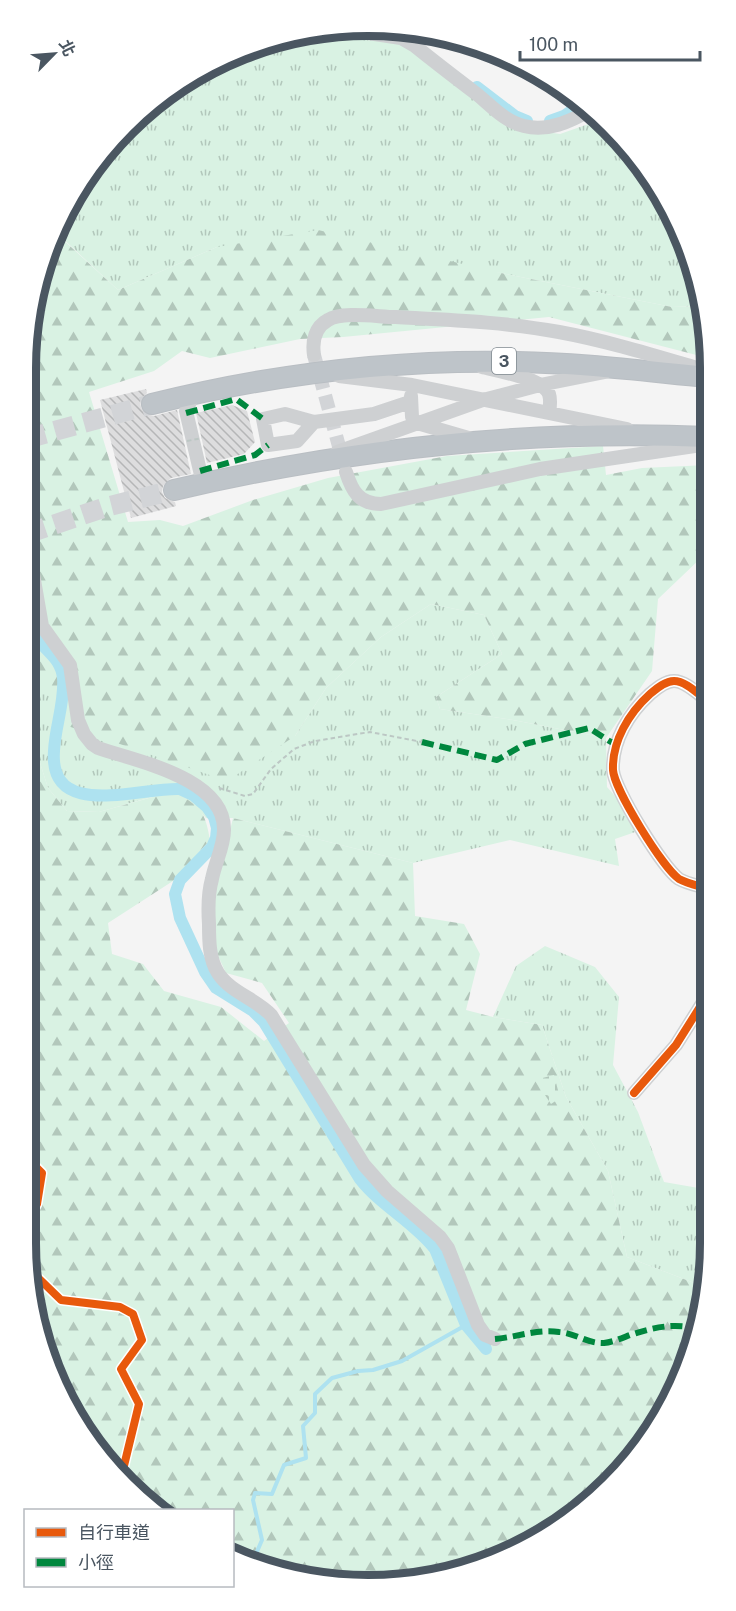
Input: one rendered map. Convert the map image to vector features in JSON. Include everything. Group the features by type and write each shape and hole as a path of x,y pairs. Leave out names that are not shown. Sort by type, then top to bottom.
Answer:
{"highway":[{"name":"3","path":"152,404 194,393 301,374 388,364 460,361 554,363 700,376"},
{"path":"174,490 308,462 346,464 406,448 478,441 587,436 700,437"}],"street":[{"path":"401,38 415,46 505,117 523,126 541,128 555,126 583,115"},
{"path":"314,355 315,334 328,319 345,315 377,316 549,330 700,369"},
{"path":"460,361 528,379 540,385 548,393 550,399 549,413"},
{"path":"308,462 415,420 540,385 622,368"},
{"path":"301,374 412,385 661,436"},
{"path":"412,385 410,402 415,420"},
{"path":"194,393 186,411 201,475 208,482"},
{"path":"314,422 374,414 410,402"},
{"path":"374,414 415,420 478,441"},
{"path":"346,464 350,486 356,495 370,503 381,504 540,469 700,445"},
{"path":"36,592 42,627 70,665 78,720 84,734 92,744 192,782 208,795 222,815 224,831 211,881 208,910 213,963 218,973 225,983 263,1006 271,1015 364,1165 387,1191 440,1237 448,1248 478,1325 485,1335 495,1339"},
{"path":"700,696 680,682 673,681 662,685 640,703 626,723 615,748 613,771 620,792 668,868 679,879 700,886"},
{"path":"634,1093 676,1045 700,1007"}],"path":[{"path":"187,441 202,438"},
{"path":"208,795 215,787 245,796 253,794 271,770 294,749 315,741 370,732 422,742"}],"green space":[{"path":"368,36 382,37 434,59 511,127 560,134 592,123 618,149 656,202 675,241 694,306 672,307 501,273 217,247 118,290 62,238 80,202 92,184 133,133 149,118 202,80 241,61 303,42"},
{"path":"318,230 501,273 672,307 694,306 699,356 549,317 300,339 210,358 182,351 154,371 89,392 128,522 160,520 183,526 253,500 328,478 447,456 603,446 606,475 642,468 700,465 700,559 658,599 652,671 606,738 440,709 436,697 502,654 484,615 431,604 381,637 326,688 295,736 227,781 62,724 36,669 36,368 39,325 47,282 62,239 118,290 217,247"},
{"path":"431,604 484,615 502,654 436,697 440,709 606,738 607,787 644,829 615,839 619,866 510,840 413,863 233,818 206,818 192,803 173,791 99,812 67,811 48,788 36,750 36,662 295,736 326,688 381,637"},
{"path":"36,750 48,788 67,811 99,812 174,791 200,810 206,822 210,840 173,881 108,923 112,954 143,964 164,991 221,1007 264,1041 289,1023 262,983 226,973 206,930 233,818 413,863 415,916 464,924 480,954 466,1010 542,1025 566,1097 608,1171 627,1257 697,1284 689,1329 675,1370 656,1409 618,1462 587,1493 534,1531 515,1541 475,1557 433,1569 368,1575 325,1572 282,1564 234,1547 234,1509 170,1509 149,1493 118,1462 80,1409 61,1370 42,1308 36,1243"},
{"path":"545,946 595,967 619,997 613,1065 638,1112 664,1182 700,1188 697,1284 627,1257 608,1171 566,1097 542,1025 493,1017 516,966"},
{"path":"554,1075 560,1098 551,1104 535,1080"}],"building":[{"path":"146,389 147,393 140,401 144,413 154,416 177,410 191,474 171,478 163,486 162,492 165,498 175,502 176,506 131,518 100,400"},
{"path":"232,405 247,411 255,442 244,454 207,463 196,413"}],"waterway":[{"path":"477,87 515,116 527,121"},
{"path":"550,121 575,109"},
{"path":"36,637 56,660 62,671 63,696 54,751 56,773 66,786 81,793 121,795 180,789 193,795 207,807 214,817 217,828 216,838 212,847 180,880 175,894 180,918 205,972 216,988 253,1011 264,1022 360,1179 368,1189 417,1230 435,1249 466,1325 486,1349"},
{"path":"256,1555 262,1540 253,1500 255,1493 272,1494 284,1465 306,1458 303,1426 315,1413 315,1394 332,1378 358,1371 373,1370 402,1361 466,1325"}],"tunnel":[{"path":"314,355 343,461"},
{"path":"36,436 152,404"},
{"path":"36,531 106,507 174,490"}],"marked path":[{"path":"186,413 236,399 263,419"},
{"path":"200,471 255,455 268,445"},
{"path":"422,742 497,760 525,744 589,728 611,742 618,742"},
{"path":"495,1339 551,1331 604,1343 662,1327 689,1327"}],"cycle path":[{"path":"700,695 688,686 674,681 667,682 658,688 642,702 623,728 613,759 615,780 621,794 651,845 679,879 700,886"},
{"path":"634,1093 676,1045 700,1007"},
{"path":"36,1167 42,1173 36,1206"},
{"path":"38,1278 61,1300 120,1307 133,1314 142,1340 121,1369 139,1404 123,1468"}]}
